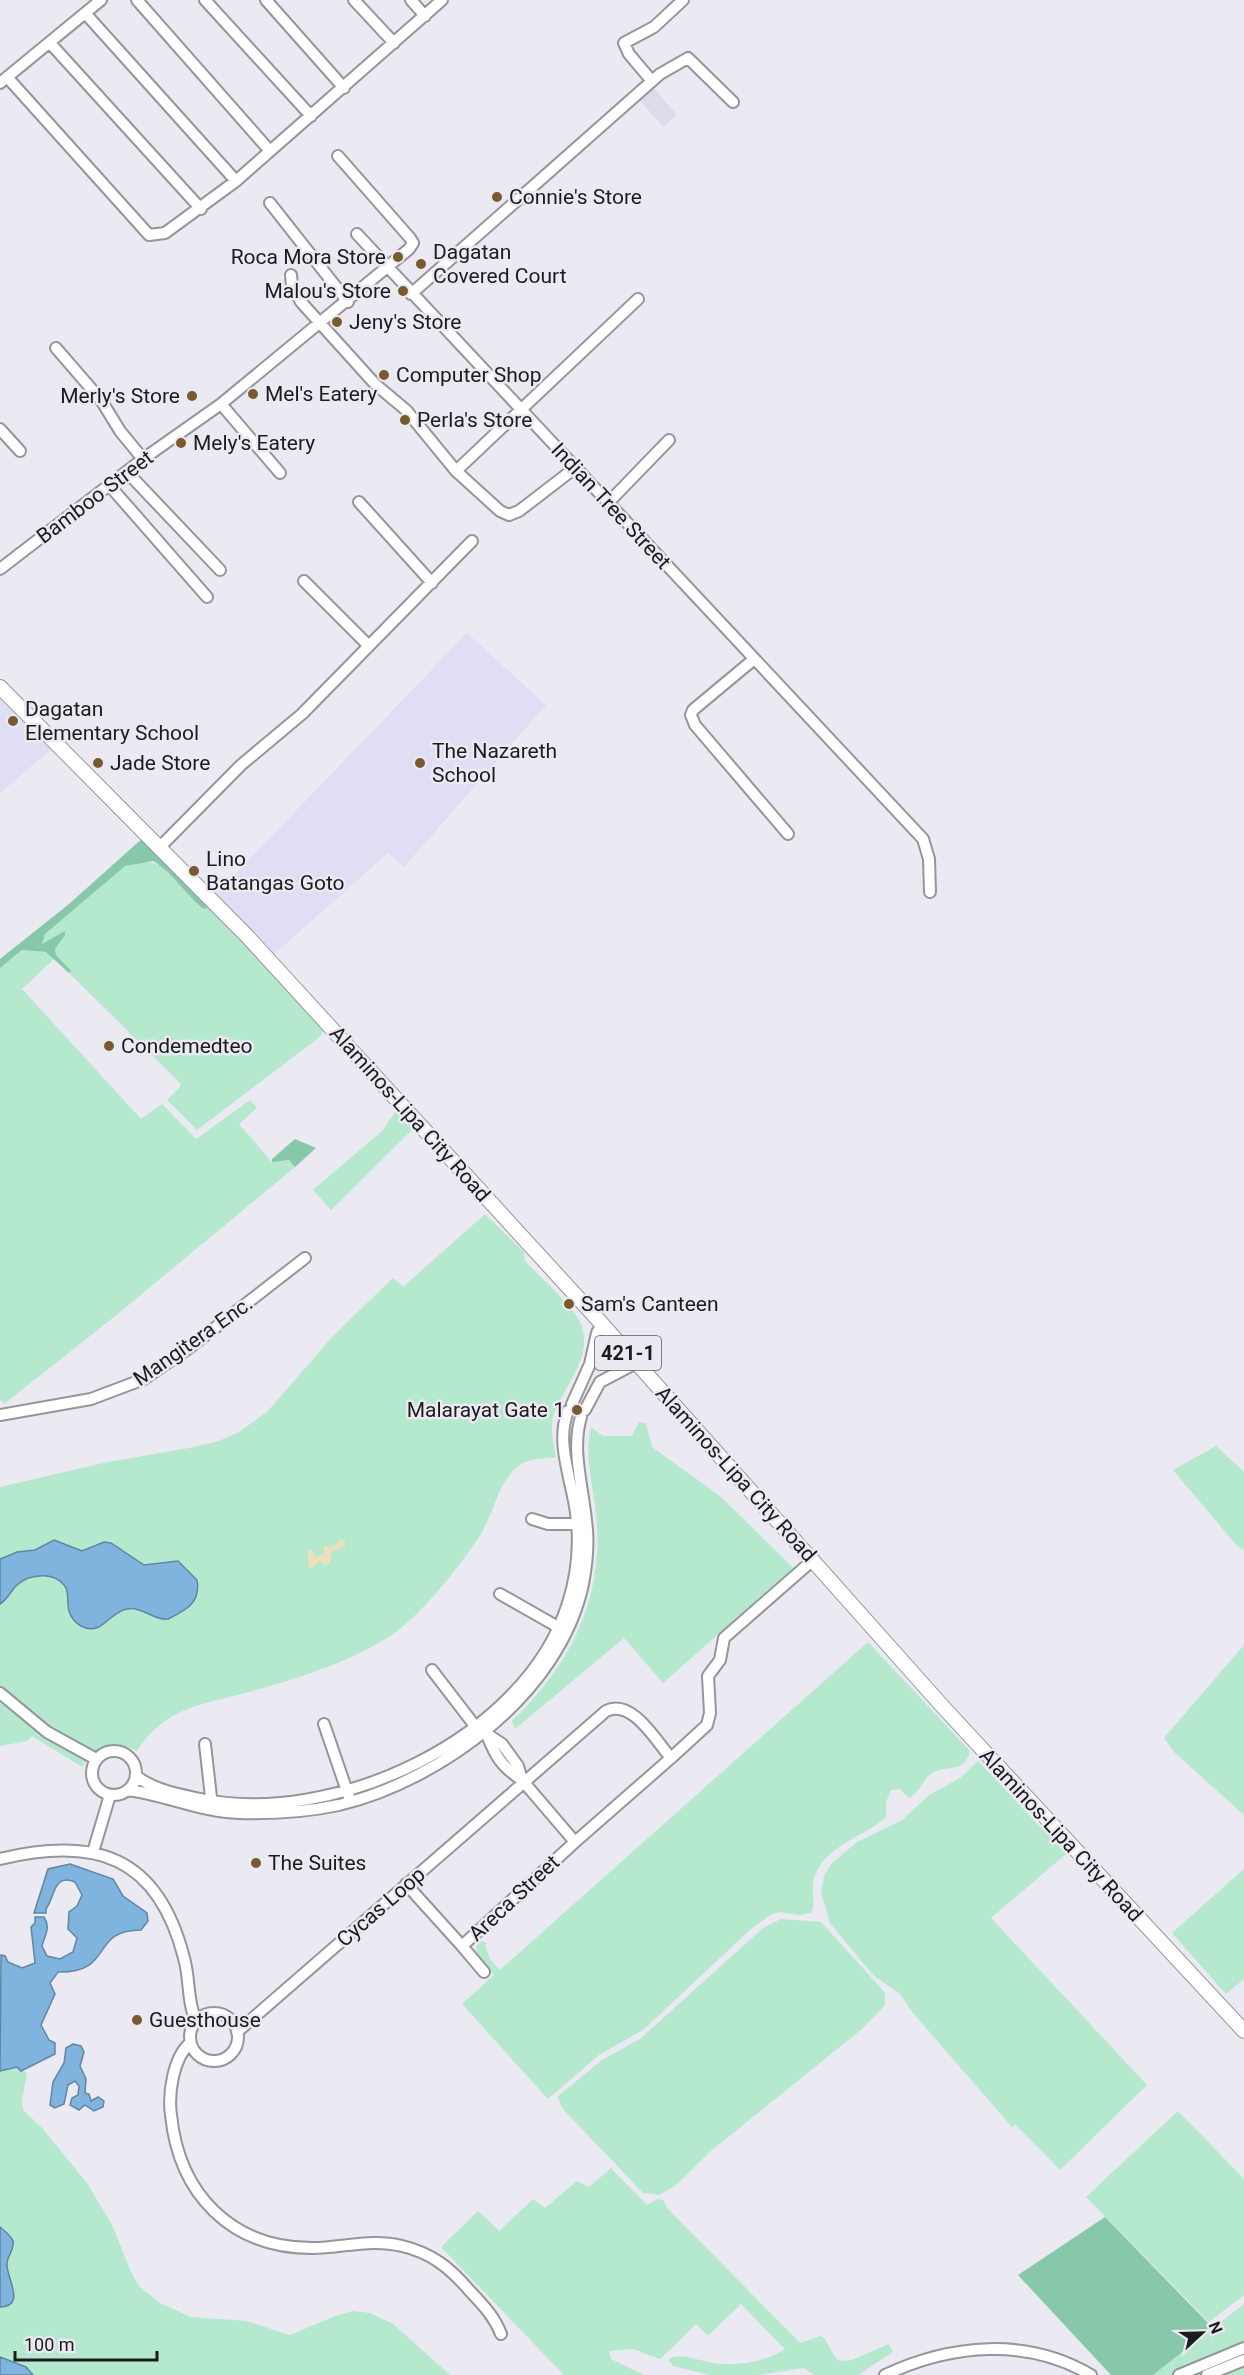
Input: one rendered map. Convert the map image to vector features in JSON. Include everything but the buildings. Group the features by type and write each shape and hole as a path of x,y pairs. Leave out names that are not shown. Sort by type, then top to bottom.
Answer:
{"main road":[{"name":"Alaminos-Lipa City Road","path":"0,687 161,846 246,935 602,1324 952,1717 1244,2031"}],"street":[{"path":"101,0 4,80 149,235 165,233 201,209 236,181 442,0"},
{"path":"137,0 270,151"},
{"path":"205,0 310,116"},
{"path":"267,0 344,88"},
{"path":"354,0 394,43"},
{"path":"411,0 425,16"},
{"path":"651,80 629,54 624,43 654,27 683,0"},
{"path":"85,13 236,181"},
{"path":"50,43 201,209"},
{"path":"411,294 651,80 688,58 733,102"},
{"name":"Bamboo Street","path":"0,569 143,459 221,404 348,302 413,243 338,156"},
{"path":"270,203 348,302"},
{"name":"Indian Tree Street","path":"357,234 387,269 922,839 929,859 930,892"},
{"path":"291,275 292,285 301,302 375,384 413,417 456,471 500,511 509,514 519,511 575,468"},
{"path":"456,471 638,299"},
{"path":"56,348 101,400 120,431 143,459"},
{"path":"221,404 280,473"},
{"path":"0,429 20,451"},
{"path":"608,503 669,440"},
{"path":"127,472 220,570"},
{"path":"109,485 207,597"},
{"path":"358,502 432,583"},
{"path":"161,846 241,765 302,714 472,541"},
{"path":"304,581 369,646"},
{"path":"753,660 693,710 691,715 695,725 788,834"},
{"name":"Mangitera Enc.","path":"0,1415 91,1399 144,1379 189,1348 305,1258"},
{"path":"582,1524 564,1446 564,1425 590,1364 602,1324"},
{"path":"128,1790 136,1776 133,1762 123,1752 108,1751 96,1759 92,1773 93,1781 103,1792 110,1795 128,1790 212,1806 280,1803 348,1796 482,1731 500,1706 529,1676 562,1630 572,1588 582,1524 577,1451 585,1409 600,1382 636,1363"},
{"path":"577,1393 585,1409"},
{"path":"532,1519 548,1524 582,1524"},
{"name":"Areca Street","path":"406,1884 462,1946 707,1725 710,1719 708,1676 720,1660 724,1638 813,1560"},
{"path":"500,1594 562,1630"},
{"path":"432,1670 482,1731 492,1751 509,1773 523,1781"},
{"path":"0,1693 47,1732 96,1759"},
{"name":"Cycas Loop","path":"190,2043 197,2055 210,2061 217,2061 234,2050 237,2032 606,1711 617,1707 633,1714 671,1758"},
{"path":"324,1724 348,1796"},
{"path":"205,1744 212,1806"},
{"path":"136,1776 150,1785 212,1806"},
{"name":"Areca Street","path":"523,1781 575,1842"},
{"path":"93,1851 110,1795"},
{"path":"0,1858 63,1849 93,1851 134,1870 162,1902 173,1922 185,1959 196,2021"},
{"path":"462,1946 484,1972"},
{"path":"237,2032 235,2025 224,2015 209,2013 196,2021 192,2027 190,2043 178,2061 172,2085 170,2111 174,2134 184,2169 206,2205 240,2229 278,2244 323,2248 384,2242 428,2254 450,2268 496,2319 501,2334"},
{"path":"885,2375 918,2362 956,2352 1005,2348 1045,2355 1091,2375"},
{"path":"1179,2375 1244,2348"},
{"path":"1207,2375 1244,2360"}],"shaded area":[{"path":"650,84 677,115 663,127 636,96"},
{"name":"The Nazareth School","path":"467,633 546,705 404,867 388,853 272,956 213,897"},
{"name":"Dagatan Elementary School","path":"0,694 54,747 0,793"}],"green space":[{"path":"144,837 209,907 204,909 153,861 125,866 45,934 42,944 65,931 65,935 55,949 56,955 71,971 69,973 46,952 22,950 0,968 0,959 69,904"},
{"path":"147,861 162,866 204,909 209,905 323,1031 321,1036 197,1130 167,1100 180,1087 180,1083 69,973 70,971 56,955 52,939 42,944 45,934 115,873 125,866"},
{"path":"22,950 46,952 55,958 22,989 141,1119 162,1104 196,1139 250,1100 257,1108 239,1124 272,1162 289,1160 295,1167 114,1317 4,1404 0,1399 0,968"},
{"path":"396,1111 412,1130 331,1210 313,1190 382,1131"},
{"path":"295,1139 316,1148 295,1167 289,1160 272,1162 272,1159"},
{"path":"485,1214 524,1252 525,1261 576,1315 584,1335 584,1347 576,1371 553,1417 552,1432 556,1458 531,1460 517,1467 510,1474 500,1490 480,1535 431,1599 397,1631 364,1651 306,1675 186,1710 160,1725 137,1751 119,1745 105,1746 99,1749 82,1767 32,1736 27,1741 0,1746 0,1487 108,1462 189,1448 219,1441 239,1432 267,1412 334,1335 393,1278 403,1287"},
{"path":"639,1422 646,1423 652,1447 720,1496 793,1568 663,1683 624,1638 515,1729 512,1721 533,1699 567,1652 580,1627 589,1601 595,1573 597,1544 596,1513 588,1449 591,1427 603,1436 632,1436"},
{"path":"1216,1446 1244,1472 1244,1550 1237,1546 1173,1470"},
{"path":"868,1642 970,1751 968,1758 960,1766 932,1773 909,1798 900,1789 891,1790 886,1802 886,1817 839,1847 822,1862 814,1877 811,1913 800,1915 779,1912 770,1915 750,1930 643,2030 599,2055 548,2099 462,2004 494,1975 476,1952 478,1940 487,1943 485,1945 490,1959 500,1970"},
{"path":"1244,1645 1244,1815 1175,1753 1164,1738"},
{"path":"978,1761 1066,1854 991,1918 1147,2085 1060,2170 1016,2125 1012,2127 913,2013 900,1994 873,1975 830,1923 821,1892 824,1876 831,1864 857,1842 902,1820 929,1795 960,1778"},
{"path":"1244,1869 1244,1979 1226,1994 1172,1933"},
{"path":"781,1919 821,1922 880,1987 885,1994 885,2005 863,2028 711,2151 676,2185 659,2195 643,2193 562,2108 557,2097 602,2060 640,2039 763,1928"},
{"path":"17,2067 27,2073 22,2100 23,2110 42,2128 87,2183 112,2225 139,2286 160,2303 191,2317 246,2321 290,2335 338,2315 353,2311 370,2313 393,2324 450,2375 0,2375 0,2071"},
{"path":"1178,2111 1244,2179 1244,2295 1209,2322 1086,2197"},
{"path":"611,2168 647,2205 657,2199 663,2200 667,2208 800,2343 821,2336 840,2361 852,2360 889,2344 893,2352 858,2375 815,2375 803,2368 758,2375 710,2375 673,2366 668,2360 678,2356 716,2363 738,2364 763,2359 785,2349 741,2304 708,2336 696,2324 660,2359 633,2349 609,2351 611,2359 644,2375 564,2375 441,2247 478,2211 499,2231 533,2199 545,2208 577,2181 589,2187"},
{"path":"1105,2217 1213,2328 1153,2375 1111,2375 1018,2275"},
{"path":"1244,2304 1244,2375 1153,2375"}],"sand":[{"path":"341,1539 345,1541 345,1547 332,1551 330,1563 325,1565 319,1561 313,1568 309,1568 307,1550 312,1550 315,1557 324,1554 324,1546 333,1547"}],"water":[{"path":"54,1540 82,1551 104,1542 111,1543 144,1565 178,1561 197,1580 197,1595 191,1605 168,1619 127,1609 115,1614 100,1626 88,1629 81,1626 71,1616 66,1588 49,1576 35,1576 21,1582 0,1604 0,1559 17,1552 35,1550"},
{"path":"70,1864 113,1879 123,1896 147,1913 148,1921 141,1930 125,1932 114,1937 88,1966 58,1972 50,1983 55,1994 41,2025 49,2040 55,2043 55,2054 21,2071 17,2067 0,2071 1,1955 5,1956 8,1962 22,1968 35,1963 31,1927 35,1923 35,1917 44,1917 46,1921 47,1932 42,1946 47,1956 60,1959 73,1952 77,1938 68,1929 69,1912 77,1906 82,1895 75,1882 68,1880 59,1883 46,1913 34,1913 48,1869"},
{"path":"73,2044 81,2046 84,2052 80,2066 86,2079 85,2093 89,2094 91,2101 98,2097 104,2101 103,2107 94,2111 85,2105 79,2110 70,2105 72,2098 78,2095 79,2086 75,2081 68,2085 64,2104 55,2108 50,2105 53,2082 64,2063 66,2048"},
{"path":"0,2227 13,2241 7,2264 14,2296 12,2302 0,2307"},
{"path":"0,2357 26,2367 33,2375 0,2375"}],"place":[{"name":"Connie's Store","path":"497,197"},
{"name":"Roca Mora Store","path":"398,257"},
{"name":"Dagatan Covered Court","path":"421,264"},
{"name":"Malou's Store","path":"403,291"},
{"name":"Jeny's Store","path":"337,322"},
{"name":"Computer Shop","path":"384,375"},
{"name":"Mel's Eatery","path":"253,394"},
{"name":"Merly's Store","path":"192,396"},
{"name":"Perla's Store","path":"405,420"},
{"name":"Mely's Eatery","path":"181,443"},
{"name":"Dagatan Elementary School","path":"13,721"},
{"name":"Jade Store","path":"98,763"},
{"name":"The Nazareth School","path":"420,763"},
{"name":"Lino Batangas Goto","path":"194,871"},
{"name":"Condemedteo","path":"109,1046"},
{"name":"Sam's Canteen","path":"569,1304"},
{"name":"Malarayat Gate 1","path":"577,1410"},
{"name":"The Suites","path":"256,1863"},
{"name":"Guesthouse","path":"137,2020"}]}
